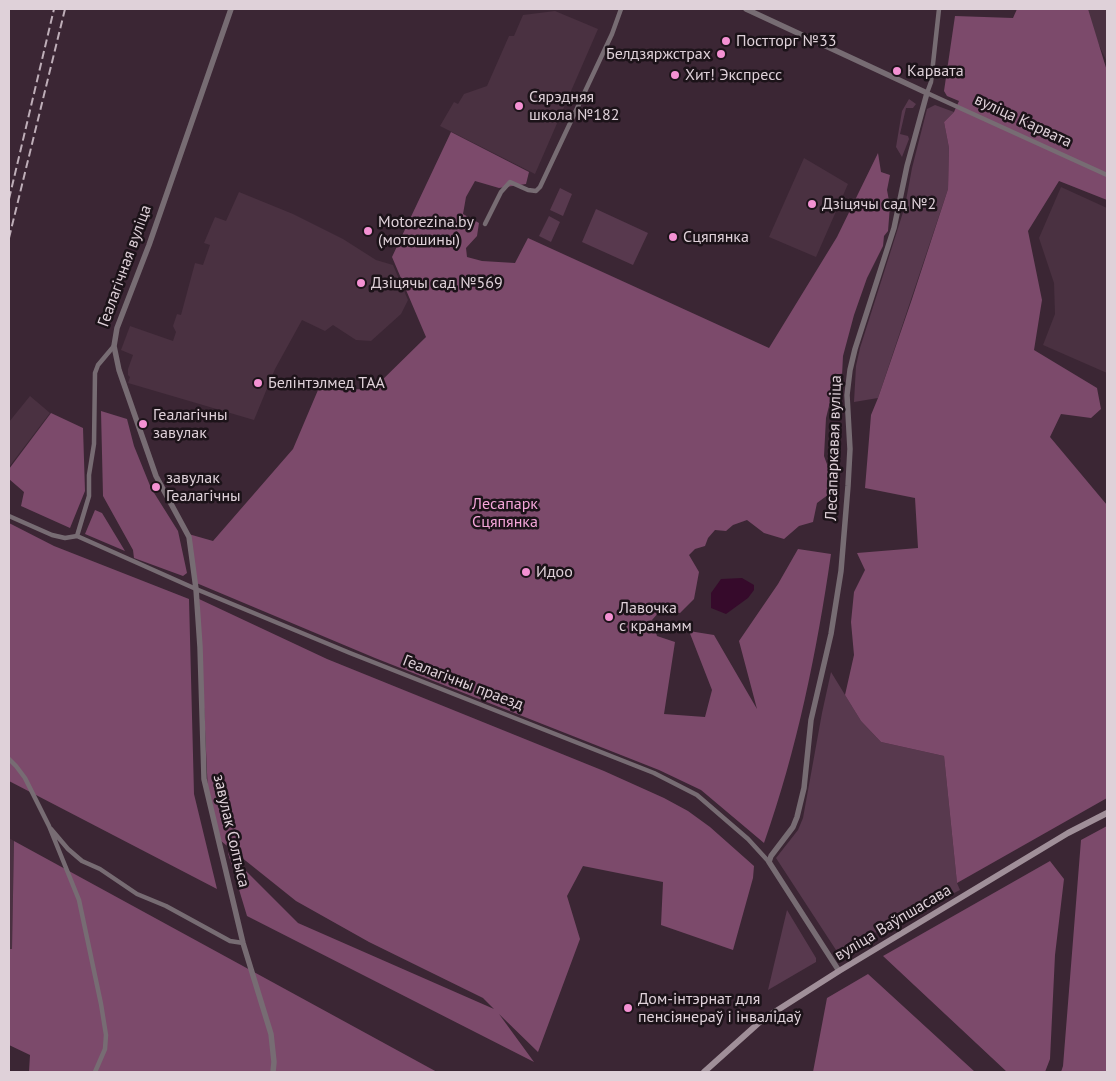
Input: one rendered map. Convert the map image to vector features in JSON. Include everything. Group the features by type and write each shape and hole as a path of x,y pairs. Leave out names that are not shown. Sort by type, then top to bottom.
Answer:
{"main road":[{"name":"вуліца Ваўпшасава","path":"704,1072 762,1020 839,971 1068,833 1107,813"}],"street":[{"name":"Геалагічная вуліца","path":"196,589 189,537 156,476 119,370 114,346 116,328 149,245 231,9"},
{"path":"485,224 501,192 510,182 528,190 536,191 540,187 612,34 621,9"},
{"name":"вуліца Карвата","path":"746,9 1107,175"},
{"path":"927,92 931,82 940,9"},
{"name":"Лесапаркавая вуліца","path":"768,862 793,826 804,788 810,720 831,634 841,571 850,449 848,384 855,348 894,228 907,166 927,92"},
{"path":"77,536 88,496 94,444 95,373 98,365 114,346"},
{"name":"Геалагічны праезд","path":"9,516 65,538 77,536 196,589 350,653 654,774 697,795 748,839 768,862 839,971"},
{"name":"завулак Солтыса","path":"196,589 204,779 242,943 271,1034 274,1062 273,1072"},
{"path":"9,759 25,778 48,826 79,900 106,1035 105,1049 95,1072"},
{"path":"48,826 82,861 100,870 137,894 166,906 230,941 242,943"}],"shaded area":[{"path":"1082,9 1107,9 1107,62"},
{"path":"555,11 598,29 535,174 440,126 454,102 458,104 464,94 487,86 509,36 514,36 523,15"},
{"path":"909,99 916,104 913,108 906,108 900,134 908,136 909,139 902,157 896,147 902,111"},
{"path":"935,105 954,112 944,122 949,148 948,189 878,398 854,402 856,366 860,348 905,206 912,168 927,109"},
{"name":"Дзіцячы сад №2","path":"804,158 848,184 816,257 769,237"},
{"path":"1061,187 1107,208 1107,373 1043,345 1055,314 1054,283 1039,238"},
{"path":"560,188 572,194 563,216 550,210"},
{"path":"239,192 293,214 343,239 376,260 393,265 408,300 401,314 371,341 356,340 333,325 325,331 302,320 275,369 254,420 128,383 130,377 128,369 133,355 121,350 130,326 173,341 176,332 173,326 177,314 181,315 195,263 203,265 210,245 204,243 215,217 226,221"},
{"path":"596,209 648,233 633,265 582,242"},
{"path":"549,216 560,222 551,242 539,236"},
{"path":"30,396 50,413 9,467 9,422"},
{"path":"742,578 754,585 754,590 748,598 726,614 711,608 711,593 721,579"},
{"path":"831,672 861,721 881,742 944,756 957,883 960,890 843,949 836,950 776,858 798,830 803,818"},
{"path":"9,838 14,841 12,950 9,948"},
{"path":"787,910 816,958 816,962 768,990"}],"green space":[{"path":"1017,9 1088,9 1107,71 1107,200 1059,181 1028,231 1042,300 1034,350 1097,388 1101,409 1091,418 1061,414 1050,437 1107,505 1107,798 957,883 944,756 881,742 861,721 845,695 854,655 851,622 854,592 865,570 857,553 918,548 915,498 865,488 871,415 948,189 949,148 944,122 954,112 959,101 947,96 944,91 955,16 1013,18"},
{"name":"Лесапарк Сцяпянка","path":"451,132 529,172 526,184 499,188 475,181 466,197 463,214 479,223 477,236 466,248 467,257 482,261 515,263 528,238 769,348 837,237 878,153 881,172 890,175 887,190 890,206 888,231 884,236 883,246 867,278 854,315 843,356 841,395 831,398 826,418 824,456 836,489 817,503 813,522 799,526 784,539 764,533 747,520 733,525 726,531 715,530 708,538 705,546 695,549 689,555 699,572 694,599 680,613 659,612 652,620 657,636 675,642 664,714 705,717 712,690 689,631 714,635 757,709 739,641 778,584 798,549 831,554 805,700 776,808 764,843 701,790 659,770 375,658 194,582 190,545 185,533 213,541 293,449 318,390 373,389 426,337 392,257"},
{"path":"101,411 127,419 134,446 151,488 178,531 187,573 183,576 134,558 133,550 103,496"},
{"path":"51,413 83,428 85,491 70,528 21,506 24,492 9,479 9,469"},
{"path":"95,510 102,513 125,551 85,534"},
{"path":"9,523 54,546 189,599 194,794 217,889 9,781"},
{"path":"199,599 327,659 604,771 688,811 710,827 754,866 753,878 733,950 661,925 663,882 583,866 567,896 580,939 538,1052 499,1014 534,1062 247,916 228,853 298,923 494,1009 483,998 369,942 296,901 216,837 208,794"},
{"path":"1107,826 1107,1072 1061,1072 1081,840"},
{"path":"14,841 437,1072 29,1072 30,1055 9,1045 9,949 12,949"},
{"path":"1050,861 1064,879 1055,955 1050,1059 1045,1072 1007,1072 883,956"},
{"path":"868,974 975,1072 813,1072 827,998"}],"railway":[{"path":"9,199 54,9"},
{"path":"9,238 65,9"}],"place":[{"name":"Постторг №33","path":"726,41"},
{"name":"Белдзяржстрах","path":"721,54"},
{"name":"Карвата","path":"897,71"},
{"name":"Хит! Экспресс","path":"675,75"},
{"name":"Сярэдняя школа №182","path":"519,106"},
{"name":"Дзіцячы сад №2","path":"812,204"},
{"name":"Motorezina.by (мотошины)","path":"368,231"},
{"name":"Сцяпянка","path":"673,237"},
{"name":"Дзіцячы сад №569","path":"361,283"},
{"name":"Белінтэлмед ТАА","path":"258,383"},
{"name":"Геалагічны завулак","path":"143,424"},
{"name":"завулак Геалагічны","path":"156,487"},
{"name":"Идоо","path":"526,572"},
{"name":"Лавочка с кранамм","path":"609,617"},
{"name":"Дом-інтэрнат для пенсіянераў і інвалідаў","path":"628,1008"}]}
